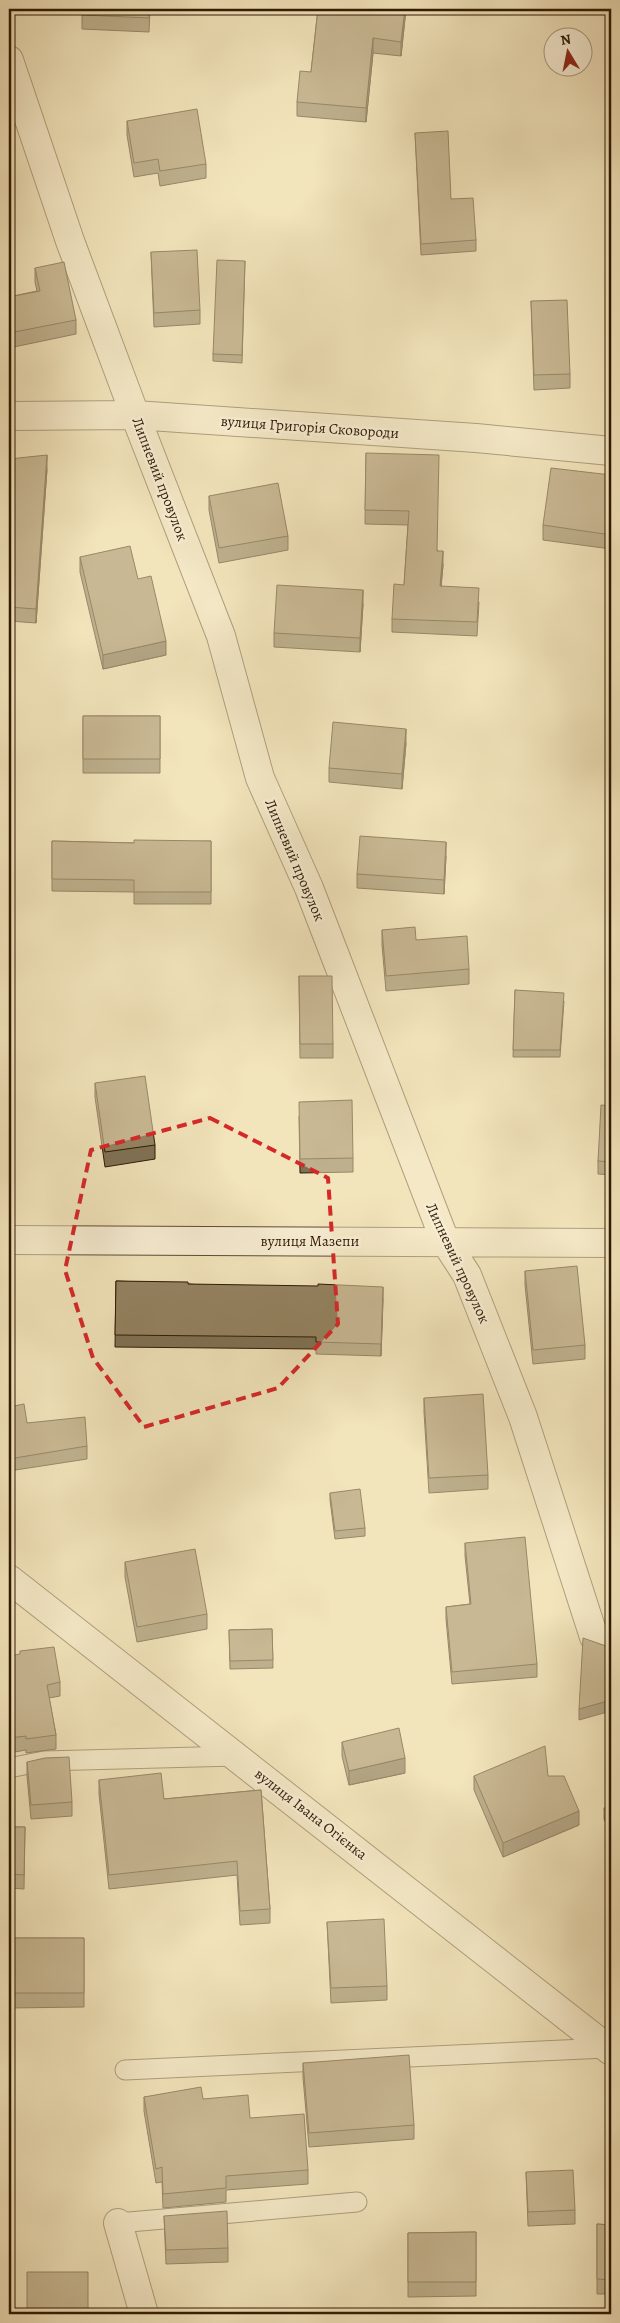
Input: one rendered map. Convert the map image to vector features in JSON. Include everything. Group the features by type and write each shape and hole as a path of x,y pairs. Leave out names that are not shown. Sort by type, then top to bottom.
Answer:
{"street":[{"name":"Липневий провулок","path":"9,60 70,241 221,636 260,778 309,888 445,1241 467,1275 523,1417 594,1636 610,1642"},
{"name":"вулиця Григорія Сковороди","path":"9,416 135,415 466,437 611,451"},
{"name":"вулиця Мазепи","path":"9,1240 611,1243"},
{"name":"вулиця Івана Огієнка","path":"9,1579 609,2050"},
{"path":"118,2223 144,2314"}],"lane":[{"path":"9,1768 44,1761 236,1756"},
{"path":"125,2070 609,2050"},
{"path":"118,2223 357,2202"}],"highlighted area":[{"path":"210,1118 328,1178 338,1324 278,1388 144,1427 93,1358 65,1270 91,1150"}],"building":[{"path":"82,9 149,9 149,18 82,15"},
{"path":"318,9 405,9 401,42 373,38 366,108 297,102 300,71 311,72"},
{"path":"197,109 206,164 160,171 158,159 134,163 127,121"},
{"path":"448,131 451,199 473,198 476,240 421,244 415,133"},
{"path":"197,250 200,310 154,313 151,252"},
{"path":"217,260 245,261 242,355 213,354"},
{"path":"64,262 76,320 9,333 9,297 40,291 35,268"},
{"path":"567,300 570,374 534,375 531,301"},
{"path":"366,453 439,455 437,551 443,551 440,586 479,588 477,622 392,619 394,584 404,585 409,511 365,510"},
{"path":"47,455 36,609 9,607 9,459"},
{"path":"551,468 611,475 611,535 543,525"},
{"path":"278,483 288,536 219,548 209,496"},
{"path":"130,546 138,579 151,576 166,641 103,655 80,557"},
{"path":"277,585 363,590 360,638 274,633"},
{"path":"83,716 160,716 160,759 83,759"},
{"path":"333,722 406,729 402,774 329,768"},
{"path":"360,836 446,842 444,880 357,874"},
{"path":"134,840 211,841 211,892 134,892 134,880 52,879 52,841 134,843"},
{"path":"415,927 416,940 467,936 469,969 386,976 382,930"},
{"path":"299,976 332,976 333,1044 300,1044"},
{"path":"515,990 564,993 560,1050 513,1050"},
{"path":"145,1076 155,1145 105,1152 95,1083"},
{"path":"352,1100 353,1158 300,1159 299,1102"},
{"path":"601,1105 611,1106 611,1162 598,1161"},
{"path":"577,1266 585,1345 533,1350 525,1271"},
{"path":"116,1281 318,1286 318,1284 383,1287 381,1344 316,1342 316,1337 115,1335"},
{"path":"483,1394 488,1475 429,1478 424,1398"},
{"path":"24,1404 27,1423 85,1417 87,1446 9,1459 9,1407"},
{"path":"608,1415 611,1415 611,1456 607,1456"},
{"path":"360,1489 365,1528 335,1531 330,1493"},
{"path":"525,1537 537,1664 452,1672 446,1607 471,1604 465,1543"},
{"path":"195,1549 207,1614 137,1627 125,1562"},
{"path":"272,1629 273,1660 230,1661 229,1630"},
{"path":"583,1638 611,1646 611,1700 579,1709"},
{"path":"54,1647 60,1682 47,1685 56,1735 26,1739 26,1736 9,1738 9,1656 20,1654 20,1651"},
{"path":"399,1728 405,1758 349,1771 342,1742"},
{"path":"545,1746 548,1776 564,1776 579,1811 503,1843 474,1776"},
{"path":"69,1757 72,1802 31,1805 27,1762 45,1758"},
{"path":"161,1773 164,1799 261,1790 270,1909 240,1911 237,1861 109,1875 99,1780"},
{"path":"611,1804 611,1824 604,1808"},
{"path":"9,1827 25,1827 24,1875 9,1874"},
{"path":"384,1919 387,1986 331,1988 327,1922"},
{"path":"9,1938 84,1938 84,1993 9,1993"},
{"path":"409,2055 414,2125 309,2133 303,2063"},
{"path":"201,2087 203,2099 248,2095 250,2118 304,2114 308,2170 226,2176 226,2188 163,2194 162,2167 156,2169 144,2097"},
{"path":"573,2170 575,2210 528,2212 526,2172"},
{"path":"227,2211 228,2248 166,2250 164,2216"},
{"path":"597,2224 611,2225 611,2280 597,2279"},
{"path":"476,2232 476,2282 408,2282 408,2233"},
{"path":"27,2272 88,2272 88,2314 27,2314"}]}
